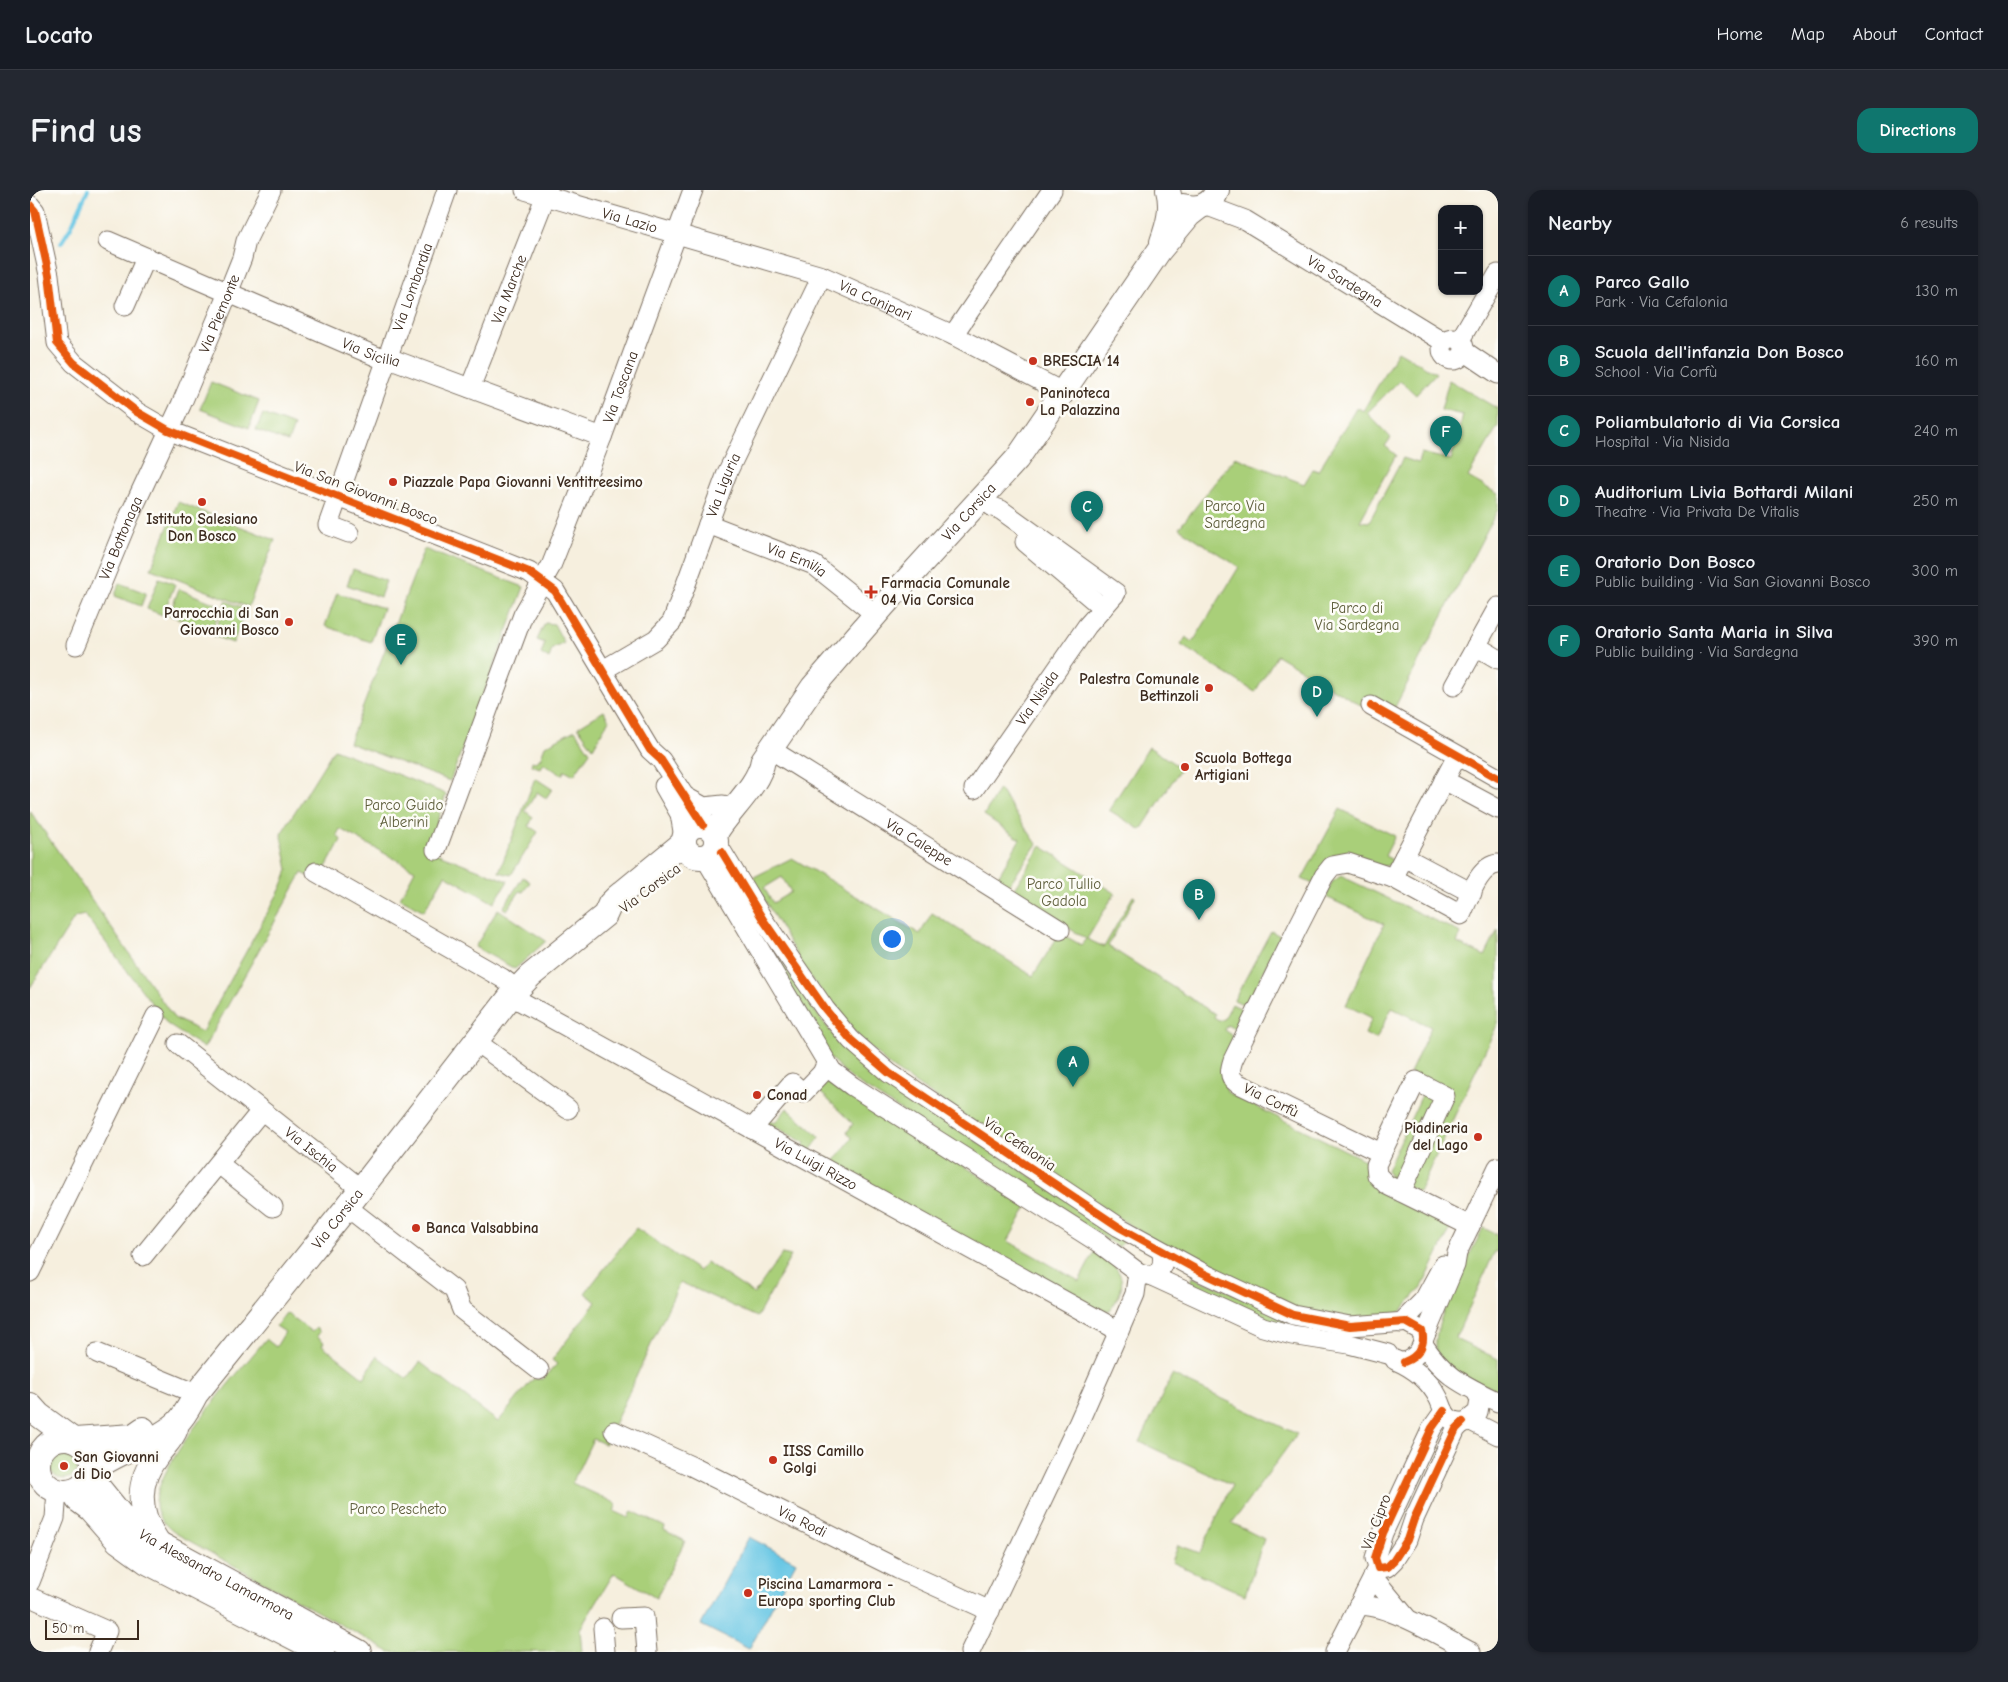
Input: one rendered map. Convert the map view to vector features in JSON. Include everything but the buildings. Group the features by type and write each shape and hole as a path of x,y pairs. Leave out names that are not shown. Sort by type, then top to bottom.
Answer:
{"main road":[{"name":"Via Corsica","path":"1169,194 1183,207 1210,198"},
{"name":"Via Corsica","path":"1159,251 1167,228 1169,194"},
{"name":"Via Corsica","path":"196,1394 133,1436 54,1441 46,1447 53,1473 105,1461 151,1439 178,1423 196,1394 347,1207 475,1041 515,993 530,976 604,915 610,904 617,897 700,842 760,772 813,687 875,614 987,503 1064,393 1159,251 1189,215 1210,198"},
{"name":"Via Corsica","path":"700,842 723,806 757,763 773,751"},
{"path":"30,1405 39,1416 87,1449 92,1461 53,1473"},
{"path":"160,1546 143,1515 140,1492 143,1478 152,1462 175,1433 178,1423"},
{"name":"Via Alessandro Lamarmora","path":"53,1473 95,1483 125,1520 160,1546 352,1650"},
{"name":"Via Alessandro Lamarmora","path":"53,1473 78,1500 90,1509 118,1541 147,1562 322,1652"}],"street":[{"name":"Via Lombardia","path":"349,533 328,525 447,190"},
{"name":"Via Lazio","path":"525,190 547,193 676,232"},
{"name":"Via Toscana","path":"542,582 551,566 602,437 693,190"},
{"path":"953,335 1052,190"},
{"name":"Via Piemonte","path":"168,430 228,293 265,192"},
{"name":"Via Marche","path":"470,388 547,193"},
{"name":"Via Sardegna","path":"1210,198 1456,344 1498,374"},
{"name":"Via San Giovanni Bosco","path":"30,205 34,212 35,228 49,275 57,343 74,363 137,412 168,430 519,568 556,591 650,750 664,785 680,814 700,842"},
{"name":"Via Canipari","path":"676,232 822,276 953,335 1064,393"},
{"name":"Via Sicilia","path":"108,241 386,359 602,437"},
{"path":"125,306 146,258"},
{"path":"1456,344 1498,274"},
{"name":"Via Liguria","path":"604,670 656,639 672,622 727,474 822,276"},
{"name":"Via Bottonaga","path":"76,645 168,430"},
{"name":"Via Nisida","path":"974,789 1087,626 1116,593 1001,510 987,503"},
{"name":"Via Emilia","path":"708,524 814,565 875,614"},
{"path":"436,850 523,615 542,582"},
{"path":"1454,686 1498,607"},
{"path":"1476,646 1498,659"},
{"path":"1371,706 1498,778"},
{"name":"Via San Giovanni Bosco","path":"650,750 661,760 686,797 700,842"},
{"name":"Via Caleppe","path":"773,751 1060,930"},
{"path":"1457,756 1393,878 1461,915 1472,892 1491,868"},
{"path":"1444,780 1498,809"},
{"path":"686,797 704,807 723,806"},
{"path":"700,842 826,1064 852,1086 1099,1243 1144,1274 1263,1327 1396,1358 1415,1356 1424,1341 1455,1265 1457,1253 1498,1167"},
{"name":"Via Cefalonia","path":"700,842 850,1040 888,1073 1119,1227 1156,1248 1293,1315 1350,1326 1398,1323 1416,1326 1422,1331 1424,1341 1440,1368 1469,1387 1498,1402"},
{"path":"1404,857 1472,892"},
{"name":"Via Corfù","path":"1381,1152 1232,1080 1230,1074 1234,1060 1297,928 1324,876 1332,866 1348,863 1393,878"},
{"path":"316,872 502,978 515,993"},
{"name":"Via Luigi Rizzo","path":"515,993 752,1129 1120,1331"},
{"path":"30,1272 156,1016"},
{"path":"475,1041 568,1108"},
{"name":"Via Ischia","path":"178,1044 361,1189"},
{"path":"752,1129 792,1083 803,1094 822,1073 826,1064"},
{"path":"1400,1192 1445,1096 1416,1081 1381,1152 1376,1165 1377,1175 1387,1186 1470,1226"},
{"path":"143,1256 261,1111"},
{"path":"219,1164 273,1207"},
{"path":"347,1207 454,1290 462,1310 539,1370"},
{"path":"970,1652 1120,1331 1144,1274 1162,1267 1163,1260 1156,1248 1144,1246 1135,1256 1144,1274"},
{"path":"1457,1253 1446,1261 1424,1300 1385,1337 1386,1349 1426,1381 1451,1419 1466,1421 1498,1434"},
{"path":"97,1353 196,1394"},
{"path":"1443,1409 1443,1398 1448,1390 1456,1384 1469,1387 1480,1406 1474,1417 1466,1421"},
{"name":"Via Cipro","path":"1335,1652 1376,1573 1375,1558 1383,1533 1432,1428 1443,1409"},
{"name":"Via Cipro","path":"1376,1573 1387,1567 1394,1560 1407,1540 1414,1519 1456,1429 1466,1421"},
{"name":"Via Rodi","path":"614,1431 691,1466 898,1569 990,1611"},
{"path":"30,1582 55,1518 53,1473"},
{"path":"1376,1573 1408,1620"},
{"path":"30,1597 107,1631 98,1652"},
{"path":"1358,1606 1375,1607 1408,1620 1471,1652"},
{"path":"621,1618 644,1617 647,1652"},
{"path":"1347,1629 1361,1617 1374,1618 1449,1652"},
{"path":"603,1628 605,1652"}],"green space":[{"name":"Parco di Via Sardegna","path":"1398,351 1436,373 1416,395 1400,380 1367,413 1391,438 1385,446 1396,455 1360,521 1369,522 1403,458 1418,463 1421,453 1451,460 1463,415 1441,410 1449,380 1498,409 1498,426 1468,477 1498,494 1498,509 1394,709 1368,696 1362,706 1277,655 1255,692 1181,645 1186,637 1193,642 1239,567 1179,528 1235,457 1304,484 1313,469 1318,471 1357,407 1363,411"},
{"path":"211,382 259,401 249,428 200,409"},
{"path":"263,414 294,426 288,442 256,430"},
{"path":"178,502 275,540 248,607 151,569"},
{"path":"424,549 524,587 450,781 349,743"},
{"path":"353,569 386,581 380,597 347,585"},
{"path":"159,578 175,584 163,615 147,609"},
{"path":"119,583 146,593 141,606 115,596"},
{"path":"179,589 221,606 212,631 169,615"},
{"path":"337,593 383,608 371,642 325,626"},
{"path":"226,601 246,609 233,643 213,636"},
{"path":"545,623 554,624 564,643 552,649 549,659 541,654 545,643 537,640"},
{"path":"604,711 609,720 593,748 578,727"},
{"path":"575,730 590,752 574,775 565,770 562,775 543,763 540,768 531,765 532,761 535,762 540,759 545,746"},
{"path":"1149,747 1181,768 1141,830 1109,810"},
{"name":"Parco Guido Alberini","path":"334,749 446,794 428,850 508,881 494,903 445,875 424,911 400,898 415,870 340,829 337,835 341,840 324,871 313,878 302,873 204,1048 168,1025 85,915 75,917 30,988 30,811 174,1018 202,1032 281,888 288,870 281,834"},
{"path":"535,778 552,789 546,798 537,792 525,811 533,817 529,826 538,832 511,875 499,872"},
{"path":"999,789 1037,844 1006,889 995,882 1020,839 984,815"},
{"path":"1340,809 1395,836 1385,856 1395,861 1385,866 1379,866 1349,857 1313,884 1302,879"},
{"name":"Parco Tullio Gadola","path":"1041,846 1115,893 1087,939 1104,947 1133,896 1135,897 1108,946 1215,1014 1214,1017 1220,1021 1224,1019 1232,1004 1246,1011 1238,1031 1227,1025 1224,1030 1234,1037 1223,1065 1224,1085 1228,1093 1369,1162 1453,1224 1422,1287 1400,1312 1388,1317 1365,1320 1295,1312 1157,1243 892,1068 857,1035 809,976 752,878 792,858 920,934 932,913 1033,976 1060,933 1081,945 1086,939 1012,892","holes":["782,877 791,892 773,903 764,888"]},
{"path":"729,876 807,1000 863,1068 1121,1234 1123,1242 1119,1247 854,1081 828,1056"},
{"path":"1341,876 1461,933 1457,943 1485,956 1498,930 1498,1023 1419,1192 1392,1180 1387,1170 1428,1082 1410,1073 1431,1027 1392,1008 1376,1039 1365,1034 1372,1018 1346,1005 1384,924 1326,897 1332,882"},
{"path":"523,877 530,882 523,892 520,891 507,910 503,908"},
{"path":"498,909 546,941 515,969 475,947"},
{"path":"1271,931 1280,936 1247,1006 1234,1000"},
{"path":"827,1076 1027,1207 1008,1241 1079,1281 1095,1251 1112,1263 1120,1276 1122,1284 1110,1310 1099,1312 823,1163 827,1157 834,1162 852,1138 847,1132 853,1124 816,1088"},
{"path":"787,1108 820,1137 807,1155 801,1151 805,1143 776,1127 771,1135 764,1131 768,1120 775,1123"},
{"name":"Parco Pescheto","path":"636,1228 699,1271 706,1262 754,1294 782,1254 791,1256 757,1317 680,1282 605,1444 593,1439 572,1483 617,1504 614,1511 629,1518 632,1511 665,1527 664,1530 685,1541 656,1598 614,1573 580,1629 582,1652 390,1652 177,1534 160,1517 156,1508 159,1487 183,1443 219,1395 266,1339 276,1347 285,1332 276,1326 286,1313 312,1332 316,1328 320,1332 317,1336 324,1342 322,1345 364,1378 377,1356 407,1379 420,1362 498,1422 533,1379 543,1379 557,1364 552,1360 596,1302 585,1293"},
{"path":"1483,1228 1498,1235 1498,1252 1495,1251 1455,1339 1498,1359 1498,1391 1454,1372 1437,1353 1436,1341 1444,1309"},
{"path":"1192,1277 1346,1337 1272,1323 1188,1287"},
{"path":"1172,1375 1297,1434 1232,1523 1264,1539 1245,1595 1172,1562 1178,1545 1200,1553 1232,1485 1140,1442"},
{"path":"64,1449 70,1450 78,1458 78,1470 70,1478 64,1479 58,1478 50,1470 49,1464 50,1458 58,1450"}],"water":[{"name":"Piscina Lamarmora - Europa sporting Club","path":"749,1537 796,1562 749,1649 701,1625"}],"waterway":[{"path":"61,243 71,227 88,190"}],"cycle path":[{"path":"30,205 35,211 49,275 57,343 74,363 137,412 168,430 529,572 555,591 650,750 661,760 703,825"},
{"path":"1371,706 1498,778"},
{"path":"722,852 764,921 825,1009 851,1040 889,1073 1119,1227 1201,1272 1293,1315 1350,1326 1406,1322 1422,1331 1423,1341 1417,1354 1404,1362"},
{"path":"1444,1411 1432,1428 1383,1533 1375,1558 1378,1568 1387,1567 1407,1540 1414,1519 1456,1429 1463,1422"}],"place":[{"name":"BRESCIA 14","path":"1033,361"},
{"name":"Paninoteca La Palazzina","path":"1030,402"},
{"name":"Oratorio Santa Maria in Silva","path":"1446,457"},
{"name":"Piazzale Papa Giovanni Ventitreesimo","path":"393,482"},
{"name":"Istituto Salesiano Don Bosco","path":"202,502"},
{"name":"Poliambulatorio di Via Corsica","path":"1087,532"},
{"name":"Farmacia Comunale 04 Via Corsica","path":"871,592"},
{"name":"Parrocchia di San Giovanni Bosco","path":"289,622"},
{"name":"Oratorio Don Bosco","path":"401,665"},
{"name":"Palestra Comunale Bettinzoli","path":"1209,688"},
{"name":"Auditorium Livia Bottardi Milani","path":"1317,717"},
{"name":"Scuola Bottega Artigiani","path":"1185,767"},
{"name":"Scuola dell'infanzia Don Bosco","path":"1199,920"},
{"name":"Parco Gallo","path":"1073,1087"},
{"name":"Conad","path":"757,1095"},
{"name":"Piadineria del Lago","path":"1478,1137"},
{"name":"Banca Valsabbina","path":"416,1228"},
{"name":"IISS Camillo Golgi","path":"773,1460"},
{"name":"San Giovanni di Dio","path":"64,1466"},
{"name":"Piscina Lamarmora - Europa sporting Club","path":"748,1593"}],"park label":[{"name":"Parco Via Sardegna","path":"1235,514"}]}
